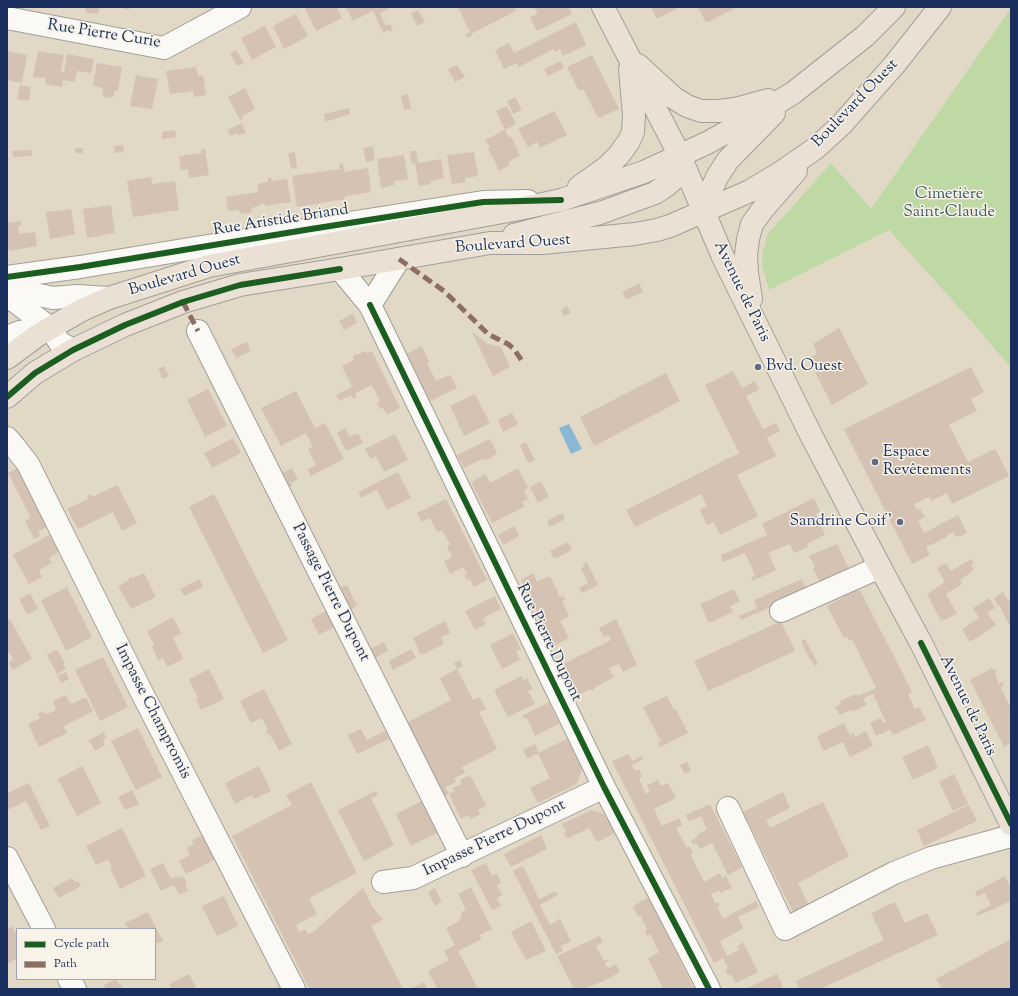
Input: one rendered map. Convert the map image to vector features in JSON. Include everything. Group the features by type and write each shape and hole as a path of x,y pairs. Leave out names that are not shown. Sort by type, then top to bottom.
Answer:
{"main road":[{"name":"Avenue de Paris","path":"604,7 680,156 721,253 812,437 921,643 1011,824"},
{"name":"Boulevard Ouest","path":"7,358 50,328 82,310 109,298 209,266 561,200 644,172 680,156 752,118 793,92 865,36 894,7"},
{"name":"Boulevard Ouest","path":"7,397 34,373 73,350 125,325 183,302 240,285 490,243 542,242 635,234 664,228 704,212 750,191 780,173 816,148 842,124 895,64 940,7"},
{"path":"628,56 674,98 687,106 701,111 735,109 793,92"},
{"path":"561,200 607,167 619,155 629,141 633,132 634,115 628,56"},
{"path":"704,212 709,195 717,177 728,160 753,136 793,92"},
{"path":"754,320 747,273 746,255 752,224 775,194 816,148"},
{"path":"490,243 537,228 600,213 655,193 667,186 674,179 679,169 680,156"}],"street":[{"name":"Rue Pierre Curie","path":"7,18 164,48 240,7"},
{"name":"Rue Aristide Briand","path":"7,277 80,267 482,202 561,200"},
{"path":"370,305 399,259"},
{"path":"50,328 53,298 67,278 80,267"},
{"name":"Rue Pierre Dupont","path":"340,269 370,305 604,787 709,989"},
{"path":"7,288 53,298 77,296 109,298"},
{"path":"7,297 16,302 50,328 60,343 73,350"},
{"path":"7,337 20,332 50,328"},
{"name":"Passage Pierre Dupont","path":"198,331 462,856"},
{"name":"Impasse Champromis","path":"7,438 28,464 144,696 294,989"},
{"path":"781,611 880,567"},
{"name":"Impasse Pierre Dupont","path":"383,882 413,878 462,856 604,787"},
{"path":"728,808 785,929 894,874 925,861 1011,836"},
{"path":"7,858 43,928"},
{"path":"70,980 75,989"}],"green space":[{"name":"Cimetière Saint-Claude","path":"1011,8 1011,368 973,323 889,230 769,290 762,266 763,252 767,235 831,163 871,209"}],"water":[{"path":"569,424 582,449 571,454 559,428"}],"building":[{"path":"86,7 99,7 98,14 85,12"},
{"path":"119,7 129,7 129,10"},
{"path":"304,7 337,7 342,18 316,31"},
{"path":"346,7 392,7 380,13 386,26 390,24 393,30 390,32 388,30 383,33 373,11 353,21"},
{"path":"458,7 514,7 516,11 471,34 472,36 467,38 465,35 470,32"},
{"path":"534,7 568,7 572,14 537,31 530,17 538,14"},
{"path":"651,7 680,7 657,19"},
{"path":"698,7 734,7 735,8 706,23"},
{"path":"418,10 425,22 417,26 411,13"},
{"path":"296,14 308,36 284,49 273,26"},
{"path":"576,22 586,45 563,56 560,49 555,52 554,49 519,67 517,63 504,69 495,50 509,43 514,53"},
{"path":"265,26 276,47 252,60 241,38"},
{"path":"236,50 244,63 237,66 230,53"},
{"path":"7,51 27,55 22,83 7,80"},
{"path":"38,51 64,55 61,72 64,72 67,54 94,59 91,73 77,71 75,82 63,80 62,87 45,84 46,78 33,77"},
{"path":"592,55 619,109 598,118 583,89 579,91 567,67"},
{"path":"561,61 564,68 548,76 544,69"},
{"path":"97,63 122,67 118,91 115,90 114,96 111,98 104,97 102,94 103,88 93,86"},
{"path":"457,65 465,77 455,82 448,69"},
{"path":"196,67 198,76 203,75 206,95 194,97 193,91 170,94 166,71"},
{"path":"136,75 158,79 152,109 130,106"},
{"path":"20,85 31,87 29,101 17,99"},
{"path":"245,88 255,109 242,116 243,119 240,120 228,97"},
{"path":"408,94 411,109 404,110 401,96"},
{"path":"515,97 522,110 513,114 507,101"},
{"path":"507,106 516,124 505,130 496,111"},
{"path":"349,108 350,114 325,122 324,114"},
{"path":"554,111 567,135 540,148 537,142 528,147 518,129"},
{"path":"242,123 246,133 238,135 237,133 230,136 227,130"},
{"path":"175,130 176,137 162,139 162,132"},
{"path":"505,130 509,138 511,136 520,156 508,162 510,165 499,171 488,148 490,147 485,140"},
{"path":"123,145 124,152 115,153 114,146"},
{"path":"373,146 375,160 366,162 363,148"},
{"path":"75,148 83,148 83,153 75,153"},
{"path":"201,149 205,149 209,175 189,178 188,169 181,170 179,156 202,153"},
{"path":"31,150 32,156 13,157 12,151"},
{"path":"410,151 416,151 418,163 441,159 444,178 430,181 431,184 419,186 415,163 412,164"},
{"path":"295,152 297,168 291,169 288,153"},
{"path":"474,152 478,176 465,178 465,182 452,184 447,155"},
{"path":"404,155 408,179 394,181 394,185 381,188 377,159"},
{"path":"343,163 344,172 368,168 371,192 345,196 345,199 297,207 292,176 340,169 339,164"},
{"path":"151,177 152,184 175,181 179,210 133,217 127,181"},
{"path":"268,178 271,178 271,181 287,179 291,202 265,206 265,204 260,204 260,206 251,208 252,212 240,214 239,210 228,211 226,197 258,192 257,184 268,182"},
{"path":"111,205 115,233 87,238 83,209"},
{"path":"71,209 75,234 50,239 46,212"},
{"path":"21,221 21,225 18,226 19,234 35,232 37,246 9,251 7,223"},
{"path":"639,283 643,292 626,300 622,292"},
{"path":"567,306 571,313 564,316 561,310"},
{"path":"353,314 357,323 344,330 339,321"},
{"path":"839,328 868,384 832,405 808,358 817,354 813,344"},
{"path":"472,332 488,344 501,347 510,367 493,376"},
{"path":"247,342 251,351 236,358 231,349"},
{"path":"422,346 429,362 427,363 436,381 450,375 457,388 430,401 406,354"},
{"path":"366,351 367,353 372,351 400,408 387,415 383,408 380,409 377,403 380,401 372,385 355,393 357,397 353,399 351,395 339,401 336,395 352,387 342,366 354,360 353,356"},
{"path":"164,366 169,376 163,379 158,369"},
{"path":"971,367 984,392 971,399 977,411 949,425 968,462 995,449 1009,476 952,504 947,493 931,501 929,497 914,504 917,510 920,508 925,517 918,521 924,533 958,515 967,533 959,537 954,535 953,532 946,536 947,537 926,546 930,555 912,564 844,429"},
{"path":"733,371 742,388 755,381 759,390 746,396 763,429 776,423 780,431 767,438 776,456 737,475 758,516 720,535 714,522 707,525 700,510 707,506 701,494 635,527 626,510 739,453 705,385"},
{"path":"666,373 680,401 594,446 580,417"},
{"path":"208,389 227,426 205,437 187,400"},
{"path":"296,391 315,428 325,423 344,459 311,476 308,469 316,465 308,449 313,447 306,433 281,446 261,408"},
{"path":"475,394 490,423 464,436 450,406"},
{"path":"512,413 518,424 503,432 498,420"},
{"path":"345,428 350,437 358,433 363,443 346,451 337,433"},
{"path":"395,434 408,460 384,472 376,456 371,459 365,449"},
{"path":"233,438 241,453 212,468 204,453"},
{"path":"490,439 497,454 485,461 484,458 464,468 457,455"},
{"path":"526,442 535,460 528,463 520,445"},
{"path":"21,466 51,524 38,532 40,536 34,539 25,521 31,518 8,473"},
{"path":"292,468 298,479 291,483 292,486 287,488 281,474"},
{"path":"518,468 528,488 524,490 528,499 522,502 524,507 492,523 471,482 486,474 490,483"},
{"path":"398,472 411,498 387,510 377,490 361,498 358,492"},
{"path":"541,481 549,497 538,503 530,487"},
{"path":"117,485 137,523 122,531 113,512 78,529 67,509 88,499 87,496 90,494 92,497"},
{"path":"214,494 288,640 263,653 189,507"},
{"path":"814,498 820,511 816,514 825,535 807,544 808,547 794,553 790,544 768,553 776,570 753,581 751,577 755,575 745,553 723,562 721,555 767,535 762,524"},
{"path":"446,499 487,580 474,587 470,579 467,580 464,575 467,574 463,567 450,574 444,561 452,557 447,546 450,544 442,530 437,532 430,518 422,522 417,513"},
{"path":"562,513 565,519 550,527 547,521"},
{"path":"514,526 519,536 503,545 498,535"},
{"path":"51,534 60,551 49,558 52,563 39,570 42,577 29,584 13,555"},
{"path":"568,542 572,550 554,559 550,551"},
{"path":"837,544 850,571 821,585 813,568 815,566 809,556"},
{"path":"971,559 974,563 971,565 974,570 960,580 962,584 946,594 957,614 941,621 927,594 945,582 937,568 946,563 951,571"},
{"path":"587,562 598,585 582,593 579,588 588,583 581,568 584,567 583,564"},
{"path":"144,573 156,597 131,609 118,586 129,580 129,578"},
{"path":"533,573 537,582 550,576 560,597 564,596 565,600 562,601 569,616 560,621 569,638 554,646 521,580"},
{"path":"200,579 203,587 184,596 180,589"},
{"path":"802,579 807,591 741,620 739,616 757,608 754,600"},
{"path":"347,585 357,606 349,610 338,589"},
{"path":"67,587 92,637 66,651 41,600"},
{"path":"734,589 740,602 730,606 733,612 709,623 700,604"},
{"path":"855,589 857,591 860,590 912,692 908,694 915,709 919,707 926,720 893,735 890,730 876,736 870,723 880,718 883,723 886,722 873,694 863,698 867,705 852,712 851,710 840,715 835,707 841,704 840,701 856,694 858,696 876,688 852,639 848,640 847,637 844,638 827,606"},
{"path":"1003,592 1008,600 1011,598 1011,628 994,598"},
{"path":"30,593 38,609 27,614 19,599"},
{"path":"495,596 501,609 483,618 486,624 475,630 465,611"},
{"path":"989,598 995,608 987,613 996,625 970,642 962,629 979,618 973,608"},
{"path":"328,610 336,626 319,635 311,619"},
{"path":"173,617 181,633 173,638 183,659 167,667 163,658 158,660 152,647 154,645 147,631"},
{"path":"10,619 32,659 12,670 9,663 13,659 10,653 7,652 7,620"},
{"path":"616,619 637,665 623,672 619,664 609,668 614,677 594,688 594,690 592,691 590,689 579,695 563,664 611,640 608,635 604,637 599,628"},
{"path":"445,621 450,633 441,637 444,644 421,655 413,638"},
{"path":"781,621 795,651 708,691 694,661"},
{"path":"513,633 521,649 516,651 520,660 502,669 490,645"},
{"path":"805,639 818,664 815,666 808,656 801,641"},
{"path":"384,642 388,651 373,659 369,650"},
{"path":"411,649 416,658 393,670 389,661"},
{"path":"57,650 65,663 63,664 66,669 57,674 47,655"},
{"path":"103,657 128,707 100,721 75,670"},
{"path":"460,660 463,666 457,669 454,663"},
{"path":"992,668 993,670 996,669 997,671 995,673 999,684 1002,682 1004,685 1001,687 1009,705 1011,704 1011,742 1004,747 970,680"},
{"path":"209,669 224,699 201,710 196,699 198,698 189,679"},
{"path":"457,669 473,700 480,697 486,709 479,712 497,749 462,767 465,773 454,778 456,782 445,787 449,794 443,797 406,723 451,700 440,678"},
{"path":"66,672 69,679 61,683 58,676"},
{"path":"521,676 523,680 527,678 533,689 528,691 535,704 508,717 494,690"},
{"path":"264,689 292,744 279,751 270,734 268,735 266,731 268,730 262,718 251,723 240,701"},
{"path":"66,695 72,704 86,697 93,711 64,726 67,733 39,747 28,724 40,718 38,714 43,711 44,714 47,714 56,710 53,701"},
{"path":"667,696 674,710 676,709 688,733 660,747 658,743 661,742 643,707"},
{"path":"549,702 559,724 535,736 527,718 524,719 522,716"},
{"path":"844,723 851,738 850,735 853,733 855,737 866,731 873,746 850,757 843,742 823,751 817,736"},
{"path":"138,728 162,777 136,790 111,741"},
{"path":"361,729 367,740 385,731 389,739 357,754 348,735"},
{"path":"104,732 106,738 103,740 105,745 95,751 89,740"},
{"path":"567,739 582,769 577,784 538,803 530,788 550,778 538,753"},
{"path":"535,744 539,753 527,759 523,750"},
{"path":"928,745 938,768 913,780 902,757"},
{"path":"629,754 632,761 642,756 643,759 632,765 635,771 639,769 642,777 639,779 646,794 650,792 647,785 658,780 661,786 668,783 676,798 654,809 662,826 679,818 682,825 676,828 687,848 690,846 693,853 690,854 704,882 720,873 722,878 726,876 732,888 720,893 719,890 711,894 715,903 718,902 720,905 717,907 723,919 756,901 759,907 738,917 743,929 720,941 727,956 739,950 737,947 743,942 758,972 736,983 731,974 728,976 725,970 728,968 723,958 714,963 612,761"},
{"path":"687,762 691,771 685,774 680,765"},
{"path":"82,766 101,803 77,816 58,779"},
{"path":"259,766 271,791 254,799 252,795 235,804 225,783"},
{"path":"954,774 968,804 953,811 939,782"},
{"path":"470,775 486,806 478,810 480,814 471,819 468,815 461,819 449,794 455,791 453,788 461,784 460,780"},
{"path":"311,782 357,873 309,898 317,914 296,925 299,932 305,929 308,934 313,932 363,888 372,906 383,920 371,926 403,989 307,989 309,988 232,836 292,805 286,795"},
{"path":"29,783 50,826 41,830 26,801 7,810 7,793"},
{"path":"132,790 139,804 125,810 118,797"},
{"path":"376,791 378,795 371,798 394,845 364,861 338,810"},
{"path":"783,792 790,808 766,820 770,828 823,802 849,856 798,883 809,906 794,914 743,812"},
{"path":"422,801 437,833 411,846 396,814"},
{"path":"710,804 742,867 728,875 712,843 700,849 696,843 693,845 691,841 707,829 701,816 689,821 686,815"},
{"path":"969,805 977,821 924,846 917,830"},
{"path":"592,810 606,815 615,833 597,842 589,828 566,838 564,833 566,832 562,824"},
{"path":"122,828 146,876 120,889 110,868 112,867 108,860 96,865 86,846"},
{"path":"207,833 222,856 186,874 179,861 190,855 187,848 194,844 192,840"},
{"path":"541,835 547,849 511,867 504,854"},
{"path":"163,863 171,879 177,876 178,878 183,876 187,884 185,885 188,891 179,895 174,885 161,891 150,869"},
{"path":"486,863 492,876 497,873 501,883 497,885 502,895 497,898 501,906 492,910 471,870"},
{"path":"523,866 539,899 555,891 558,895 540,905 550,925 560,919 571,941 561,946 563,951 556,954 513,871"},
{"path":"1005,876 1011,889 1011,901 977,916 976,913 991,905 985,893 977,897 975,892"},
{"path":"72,878 75,882 78,881 81,886 59,898 53,888"},
{"path":"471,887 492,929 479,935 482,939 458,951 478,989 437,989 428,971 449,960 444,951 455,945 446,928 459,921 462,912 466,910 458,894"},
{"path":"435,888 442,902 435,906 428,892"},
{"path":"224,896 238,926 217,936 202,906"},
{"path":"648,898 694,989 660,989 663,988 648,958 659,952 650,934 647,936 645,931 647,929 640,915 638,916 633,906"},
{"path":"895,902 905,923 927,913 938,935 820,989 800,989 796,981 884,940 871,913"},
{"path":"148,912 163,941 156,944 156,928 128,928 125,923"},
{"path":"531,921 546,951 526,960 511,932"},
{"path":"12,926 16,933 16,960 7,964 7,929"},
{"path":"600,936 603,942 596,946 604,961 608,959 609,961 605,963 608,968 616,964 620,972 606,980 583,989 574,989 557,956"},
{"path":"1011,939 1011,989 942,989 936,979"},
{"path":"189,974 197,989 172,989 169,984"},
{"path":"777,974 783,987 778,989 745,989"},
{"path":"117,980 123,989 106,989 104,985"},
{"path":"424,982 427,989 410,989"}],"marked path":[{"path":"399,259 444,291 488,334 508,344 514,349 522,361"},
{"path":"183,302 198,331"}],"cycle path":[{"path":"7,277 80,267 483,202 561,200"},
{"path":"7,397 35,373 73,350 125,325 183,302 240,285 340,269"},
{"path":"370,305 604,787 709,989"},
{"path":"921,643 1011,824"}],"place":[{"name":"Bvd. Ouest","path":"758,367"},
{"name":"Espace Revêtements","path":"875,462"},
{"name":"Sandrine Coif'","path":"900,522"}]}
